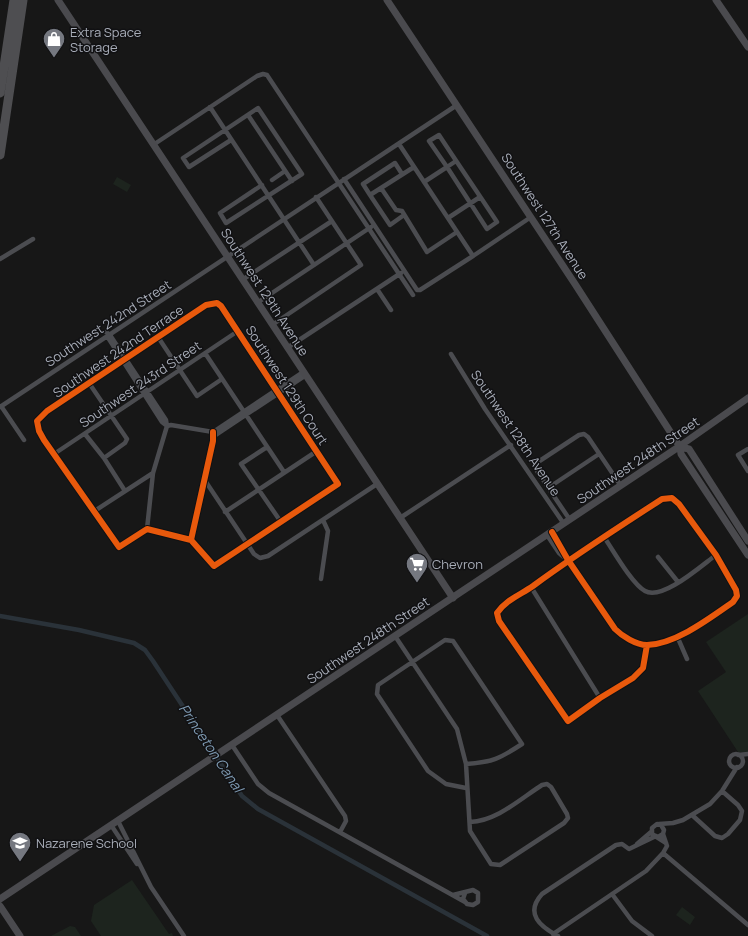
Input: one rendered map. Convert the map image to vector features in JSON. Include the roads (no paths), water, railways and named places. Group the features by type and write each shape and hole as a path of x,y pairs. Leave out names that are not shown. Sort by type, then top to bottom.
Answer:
{"highway":[{"path":"0,93 14,0"},
{"path":"0,155 23,0"}],"street":[{"name":"Southwest 129th Avenue","path":"58,0 453,598"},
{"name":"Southwest 127th Avenue","path":"386,0 531,217 680,447 681,454 748,555"},
{"path":"716,0 748,47"},
{"path":"153,145 257,76 261,74 267,75 413,295"},
{"name":"Southwest 242nd Street","path":"0,407 457,105"},
{"path":"210,107 314,265"},
{"path":"232,140 189,167 183,158 258,108 302,174 226,223 220,213 262,185"},
{"path":"248,115 292,181"},
{"path":"439,135 497,222 487,229 447,167 429,141 439,135"},
{"path":"399,144 473,256"},
{"path":"424,182 456,161"},
{"path":"402,174 395,163 363,184 390,225 404,215"},
{"path":"370,195 414,167"},
{"path":"272,180 285,171"},
{"path":"344,179 417,290 420,290 531,217"},
{"path":"381,188 396,210 402,212 427,252 458,232"},
{"path":"272,325 361,265 316,197"},
{"path":"448,218 480,197"},
{"path":"242,280 332,221"},
{"path":"257,302 374,225"},
{"path":"0,259 33,239"},
{"path":"287,348 404,271"},
{"path":"377,289 391,310"},
{"name":"Southwest 129th Court","path":"214,302 221,306 338,484 281,522"},
{"name":"Southwest 242nd Terrace","path":"54,454 41,436 37,422 47,411 206,305 214,302"},
{"name":"Southwest 243rd Street","path":"54,454 238,331"},
{"path":"108,337 146,393 162,422 167,426 171,425 213,434"},
{"path":"158,337 197,396 222,379"},
{"path":"205,353 284,472"},
{"name":"Southwest 128th Avenue","path":"451,354 486,409 567,522"},
{"path":"191,540 213,434 304,374"},
{"path":"90,382 126,436 127,441 104,458"},
{"name":"Southwest 248th Street","path":"0,899 680,447 748,398"},
{"path":"0,407 24,440"},
{"path":"147,529 153,473 167,426"},
{"path":"84,434 104,458 125,491"},
{"path":"567,522 548,488 536,471 535,465 566,443 583,434 588,436 621,486"},
{"path":"400,518 511,445"},
{"path":"54,454 118,547 147,529 191,540 214,566 281,522 241,464 267,447"},
{"name":"Southwest 127th Avenue","path":"680,447 689,449 748,541"},
{"path":"748,449 738,456 748,471"},
{"path":"225,512 317,451"},
{"path":"548,488 599,454"},
{"path":"93,512 153,473"},
{"path":"204,479 247,544 256,556 260,558 268,556 377,484"},
{"path":"549,534 568,560 614,629 622,636 647,645 662,642 688,633 733,602 737,596 736,590 716,555 679,504 672,498 662,499 568,560 531,587 502,605 497,613 499,621 568,722 600,698 633,678 643,668 647,645"},
{"path":"321,579 328,531 323,520"},
{"path":"604,537 636,585 645,592 654,593 666,590 716,555"},
{"path":"658,557 678,582"},
{"path":"531,587 600,698"},
{"path":"395,636 457,729 466,764 466,788 470,822 472,835 490,864 496,866 500,865 564,823 568,818 551,787 547,784 542,785 491,818 470,822"},
{"path":"677,636 687,659"},
{"path":"466,764 488,762 498,759 522,744 454,641 445,640 378,685 376,689 377,694 428,771 446,784 466,788"},
{"path":"277,715 345,816 346,821 340,832"},
{"path":"232,745 258,784 265,791 454,895 471,906 475,905 479,897 478,893 473,890 454,895"},
{"path":"738,755 742,761"},
{"path":"728,779 731,757 748,755"},
{"path":"659,824 664,828 663,833 666,848 652,867 556,935 543,928 536,918 535,907 540,897 616,845 622,844 629,849 651,832 653,826 659,824 673,823 692,816 714,801 722,791 728,779 748,755"},
{"path":"730,764 737,767"},
{"path":"692,816 715,836 722,838 730,831 743,814 738,805 722,791"},
{"path":"118,821 153,891 184,936"},
{"path":"637,844 657,837 673,823"},
{"path":"111,825 142,870"},
{"path":"651,832 666,843"},
{"path":"663,853 748,924"},
{"path":"465,893 463,899 465,902"},
{"path":"612,894 632,921 652,936"},
{"path":"0,906 20,936"}],"waterway":[{"name":"Princeton Canal","path":"0,616 79,630 134,643 145,650 242,796 258,809 487,936"}],"place":[{"name":"Extra Space Storage","path":"54,58"},
{"name":"Chevron","path":"417,584"},
{"name":"Nazarene School","path":"20,862"}]}
